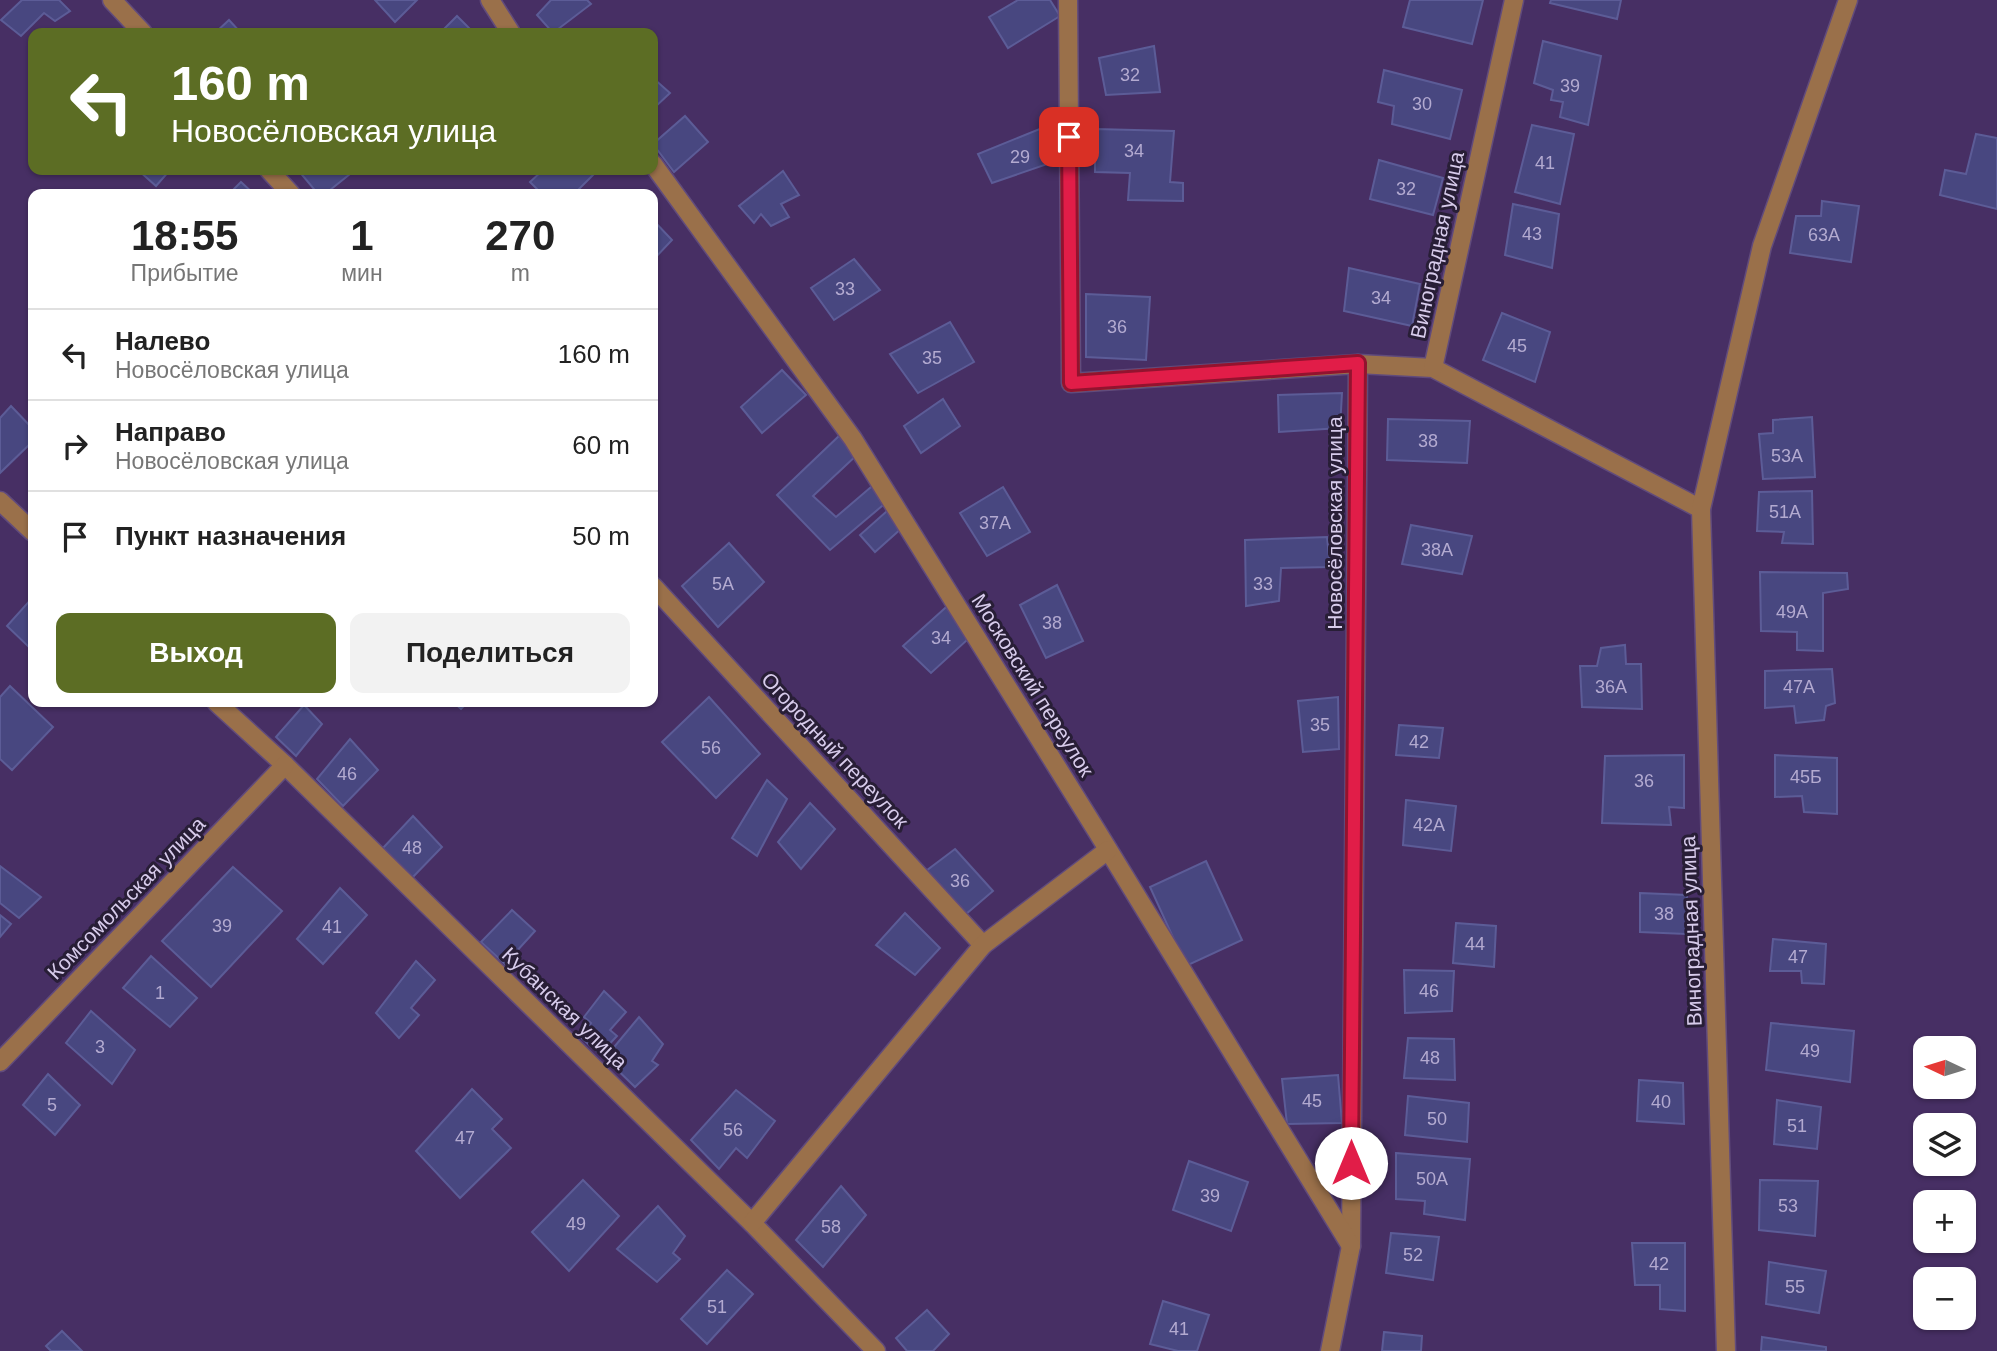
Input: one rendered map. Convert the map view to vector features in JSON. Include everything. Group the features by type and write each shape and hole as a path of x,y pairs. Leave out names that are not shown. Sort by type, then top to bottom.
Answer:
{"street":[{"path":"112,0 138,28"},
{"path":"490,0 508,28"},
{"path":"1068,0 1071,383 1358,363 1433,368"},
{"name":"Виноградная улица","path":"1514,0 1433,368 1701,509"},
{"name":"Виноградная улица","path":"1726,1351 1701,509 1762,246 1848,0"},
{"name":"Московский переулок","path":"658,170 853,439 1351,1246"},
{"path":"274,175 286,189"},
{"name":"Новосёловская улица","path":"1330,1351 1351,1246 1358,363"},
{"path":"0,501 28,527"},
{"name":"Огородный переулок","path":"658,591 983,945"},
{"name":"Кубанская улица","path":"221,707 285,765 752,1223 876,1351"},
{"name":"Комсомольская улица","path":"0,1062 285,765"},
{"path":"752,1223 983,945 1108,850"}],"building":[{"path":"22,0 59,0 70,11 55,21 44,13 21,36 1,20"},
{"path":"375,0 417,0 395,22"},
{"path":"551,0 587,0 591,4 560,28 549,28 537,15"},
{"path":"1018,0 1050,0 1060,16 1008,48 989,17"},
{"path":"1410,0 1483,0 1472,44 1403,27"},
{"path":"1551,0 1621,0 1617,19 1550,3"},
{"path":"457,16 469,28 445,28"},
{"path":"229,20 236,28 220,28"},
{"path":"1543,41 1601,56 1588,125 1560,117 1563,102 1551,100 1553,90 1534,83"},
{"path":"1154,46 1160,92 1106,95 1099,58"},
{"path":"1384,70 1462,90 1450,139 1392,124 1394,106 1378,102"},
{"path":"658,82 670,93 658,104"},
{"path":"685,116 708,142 674,172 658,151 658,140"},
{"path":"1532,125 1574,134 1560,204 1515,192"},
{"path":"1047,126 1062,159 992,183 978,154"},
{"path":"1095,129 1174,131 1170,182 1183,183 1183,201 1128,200 1130,173 1095,172"},
{"path":"1976,134 1997,138 1997,209 1940,195 1945,170 1966,174"},
{"path":"1379,160 1443,178 1433,215 1370,199"},
{"path":"783,171 799,195 781,204 789,217 771,226 761,214 754,223 739,206"},
{"path":"144,175 166,175 156,186"},
{"path":"302,175 349,175 331,189 314,189"},
{"path":"538,175 593,175 579,189 537,189 530,182"},
{"path":"241,182 249,189 234,189"},
{"path":"1822,201 1859,206 1851,262 1790,253 1796,216 1821,216"},
{"path":"1513,204 1559,214 1552,268 1505,255"},
{"path":"658,225 672,240 658,255"},
{"path":"854,259 880,290 834,320 811,288"},
{"path":"1349,268 1420,284 1412,326 1344,311"},
{"path":"1086,294 1150,297 1146,360 1086,357"},
{"path":"1502,313 1550,332 1535,382 1483,360"},
{"path":"950,322 974,362 918,393 890,354"},
{"path":"782,370 806,395 762,433 741,407"},
{"path":"1342,393 1340,428 1279,432 1278,395"},
{"path":"943,399 960,426 921,453 904,426"},
{"path":"11,406 28,424 28,446 0,473 0,418"},
{"path":"1812,417 1815,477 1763,479 1759,434 1773,433 1773,420"},
{"path":"1388,419 1470,421 1467,463 1387,460"},
{"path":"840,435 859,453 813,496 836,517 878,481 895,495 830,550 777,495"},
{"path":"1003,487 1030,532 987,556 960,513"},
{"path":"1812,491 1813,544 1782,543 1784,532 1757,531 1759,492"},
{"path":"896,503 912,519 875,552 860,535"},
{"path":"1411,525 1472,536 1462,574 1402,564"},
{"path":"1327,537 1330,567 1281,568 1279,601 1246,606 1245,540"},
{"path":"729,543 764,582 718,627 682,586"},
{"path":"1760,572 1847,573 1848,589 1823,593 1823,651 1797,650 1797,632 1761,631"},
{"path":"1057,585 1083,641 1046,658 1020,605"},
{"path":"954,600 978,630 931,673 903,646"},
{"path":"28,603 28,646 7,626"},
{"path":"1625,645 1626,664 1641,664 1642,709 1582,707 1580,666 1597,666 1601,648"},
{"path":"1832,669 1835,703 1826,706 1824,720 1796,723 1794,706 1765,708 1765,671"},
{"path":"10,686 28,703 28,707 32,707 53,727 12,770 0,759 0,697"},
{"path":"709,697 760,754 716,798 662,742"},
{"path":"1338,697 1339,749 1303,752 1298,701"},
{"path":"302,707 306,707 322,724 296,756 276,737"},
{"path":"1399,725 1443,728 1439,758 1396,755"},
{"path":"350,739 378,770 343,806 317,779"},
{"path":"1684,755 1684,808 1669,807 1671,825 1602,823 1605,756"},
{"path":"1775,755 1837,758 1837,814 1804,812 1802,796 1775,797"},
{"path":"767,780 787,799 757,856 732,838"},
{"path":"1406,800 1456,806 1451,851 1403,845"},
{"path":"810,803 835,829 801,869 778,842"},
{"path":"413,816 442,847 411,879 382,849"},
{"path":"955,849 993,891 966,914 926,871"},
{"path":"1206,861 1242,940 1186,966 1150,887"},
{"path":"0,866 41,897 19,918 0,903"},
{"path":"233,867 282,911 211,987 162,941"},
{"path":"340,888 367,915 323,964 297,939"},
{"path":"1640,893 1687,895 1686,934 1640,932"},
{"path":"512,910 535,931 505,964 481,942"},
{"path":"905,913 940,948 915,975 876,945"},
{"path":"0,915 11,924 0,937"},
{"path":"1456,923 1496,926 1494,967 1453,963"},
{"path":"1773,939 1826,944 1824,984 1802,983 1801,971 1770,971"},
{"path":"151,956 197,998 170,1027 123,988"},
{"path":"416,961 435,980 411,1008 419,1015 399,1038 376,1013"},
{"path":"1404,970 1454,971 1452,1011 1405,1013"},
{"path":"604,991 626,1012 610,1030 617,1036 600,1054 579,1036 591,1023 584,1017"},
{"path":"91,1011 135,1050 112,1084 66,1043"},
{"path":"639,1017 663,1044 652,1061 658,1065 635,1087 605,1058"},
{"path":"1771,1023 1854,1031 1850,1082 1766,1070"},
{"path":"1408,1038 1454,1039 1455,1080 1404,1078"},
{"path":"48,1074 80,1105 55,1135 23,1105"},
{"path":"1338,1075 1342,1123 1287,1124 1282,1079"},
{"path":"1639,1080 1683,1083 1684,1124 1637,1121"},
{"path":"472,1089 502,1119 492,1129 511,1148 460,1198 416,1151"},
{"path":"736,1090 775,1121 747,1158 736,1148 719,1169 691,1140"},
{"path":"1408,1096 1469,1103 1467,1142 1405,1135"},
{"path":"1777,1100 1821,1107 1817,1149 1774,1144"},
{"path":"1396,1153 1470,1159 1465,1220 1424,1214 1425,1201 1396,1199"},
{"path":"1189,1161 1248,1182 1231,1231 1173,1210"},
{"path":"583,1180 619,1216 569,1271 532,1232"},
{"path":"1760,1180 1818,1181 1815,1236 1759,1230"},
{"path":"841,1186 866,1215 823,1267 796,1240"},
{"path":"658,1206 685,1236 673,1253 680,1259 657,1282 617,1249"},
{"path":"1391,1233 1439,1237 1433,1280 1386,1273"},
{"path":"1632,1243 1685,1243 1685,1311 1660,1309 1660,1285 1635,1285"},
{"path":"1769,1262 1826,1271 1819,1313 1766,1304"},
{"path":"727,1270 753,1294 707,1344 681,1319"},
{"path":"1163,1301 1209,1315 1197,1351 1178,1351 1150,1344"},
{"path":"927,1310 949,1334 933,1351 907,1351 896,1338"},
{"path":"62,1331 82,1351 51,1351 46,1346"},
{"path":"1384,1332 1422,1336 1421,1351 1382,1351"},
{"path":"1762,1337 1826,1347 1826,1351 1761,1351"}],"route":[{"path":"1069,137 1071,383 1358,363 1351,1163"}]}
